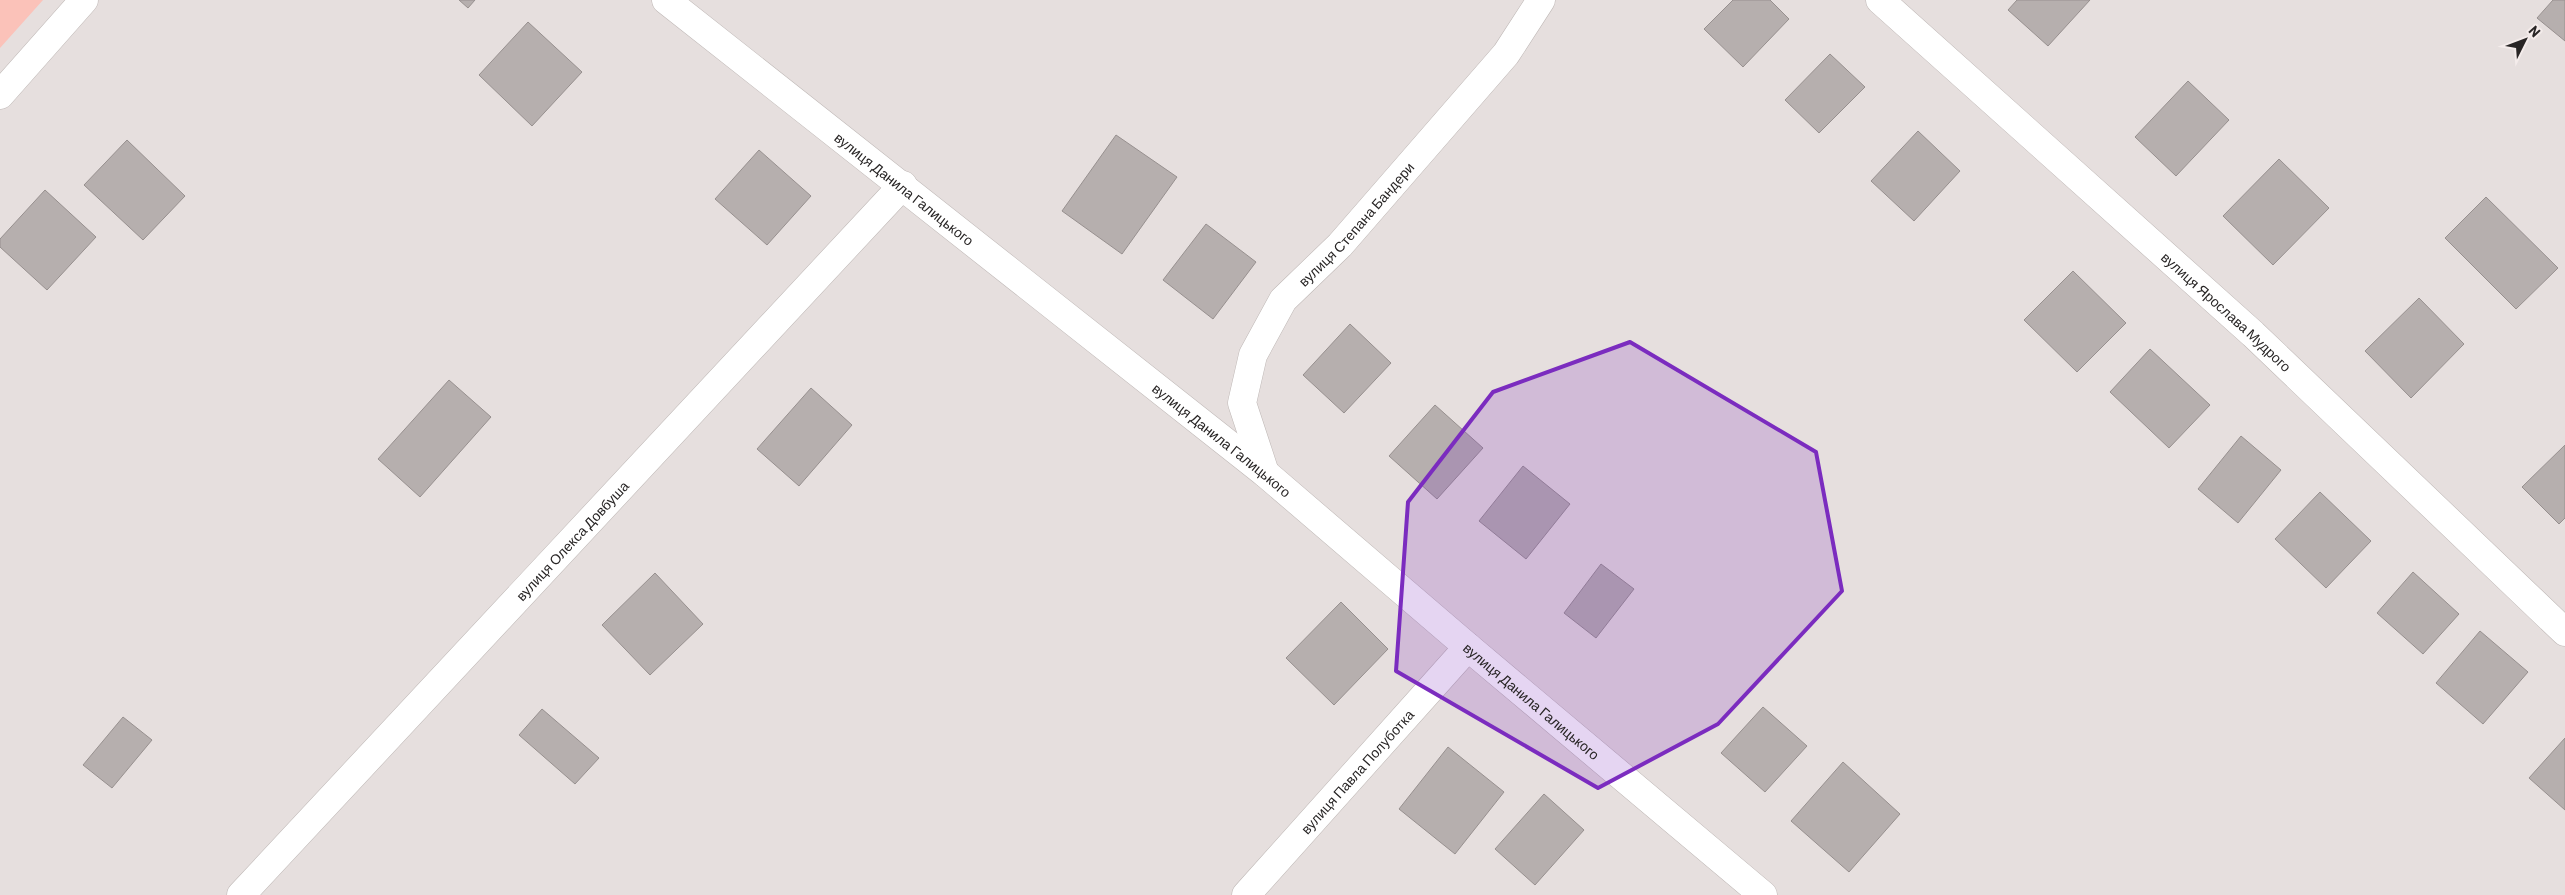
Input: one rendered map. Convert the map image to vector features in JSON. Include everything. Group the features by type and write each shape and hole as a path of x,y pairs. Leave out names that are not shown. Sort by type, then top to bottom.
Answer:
{"street":[{"path":"0,95 84,0"},
{"name":"вулиця Данила Галицького","path":"666,0 903,185 1265,473 1468,647 1763,895"},
{"name":"вулиця Степана Бандери","path":"1265,473 1242,403 1253,355 1283,300 1340,245 1506,54 1541,0"},
{"name":"вулиця Ярослава Мудрого","path":"1880,0 2253,334 2565,632"},
{"name":"вулиця Олекса Довбуша","path":"241,895 903,185"},
{"name":"вулиця Павла Полуботка","path":"1246,895 1468,647"}],"highlighted area":[{"path":"1630,342 1816,452 1842,591 1718,724 1598,788 1396,671 1408,502 1493,392"}],"shaded area":[{"path":"0,0 43,0 0,48"}],"building":[{"path":"459,0 475,0 468,8"},
{"path":"1733,0 1770,0 1789,19 1743,67 1704,29"},
{"path":"2017,0 2090,0 2048,46 2008,10"},
{"path":"2553,0 2565,0 2565,41 2537,18"},
{"path":"528,22 582,72 532,126 479,75"},
{"path":"1830,54 1865,87 1819,133 1785,100"},
{"path":"2188,81 2229,120 2176,176 2135,137"},
{"path":"1918,131 1960,171 1914,221 1871,181"},
{"path":"1116,135 1177,177 1122,254 1062,211"},
{"path":"127,140 185,196 143,240 84,185"},
{"path":"759,150 811,196 767,245 715,199"},
{"path":"2279,159 2329,208 2273,265 2223,216"},
{"path":"45,190 96,237 47,290 0,247 0,239"},
{"path":"2486,197 2558,268 2516,309 2445,238"},
{"path":"1206,224 1256,262 1213,319 1163,280"},
{"path":"2073,271 2126,323 2077,372 2024,320"},
{"path":"2419,298 2464,344 2411,398 2365,351"},
{"path":"1350,324 1391,363 1344,413 1303,375"},
{"path":"2150,349 2210,405 2169,448 2110,392"},
{"path":"449,380 491,417 420,497 378,459"},
{"path":"811,388 852,425 799,486 757,449"},
{"path":"1435,405 1483,448 1437,499 1389,456"},
{"path":"2241,436 2281,470 2238,523 2198,489"},
{"path":"2565,445 2565,518 2559,524 2522,487"},
{"path":"1523,466 1570,504 1526,559 1479,521"},
{"path":"2320,492 2371,541 2326,588 2275,539"},
{"path":"1601,564 1634,589 1596,638 1564,613"},
{"path":"2413,572 2459,614 2423,654 2377,613"},
{"path":"655,573 703,624 650,675 602,625"},
{"path":"1341,602 1388,649 1334,705 1286,658"},
{"path":"2480,631 2528,672 2483,724 2436,683"},
{"path":"1763,707 1807,746 1765,792 1721,753"},
{"path":"542,709 599,758 575,784 519,735"},
{"path":"123,717 152,740 112,788 83,765"},
{"path":"2565,738 2565,810 2529,778"},
{"path":"1448,747 1504,792 1455,854 1399,809"},
{"path":"1843,762 1900,814 1849,872 1791,821"},
{"path":"1544,794 1584,830 1535,885 1495,849"}]}
